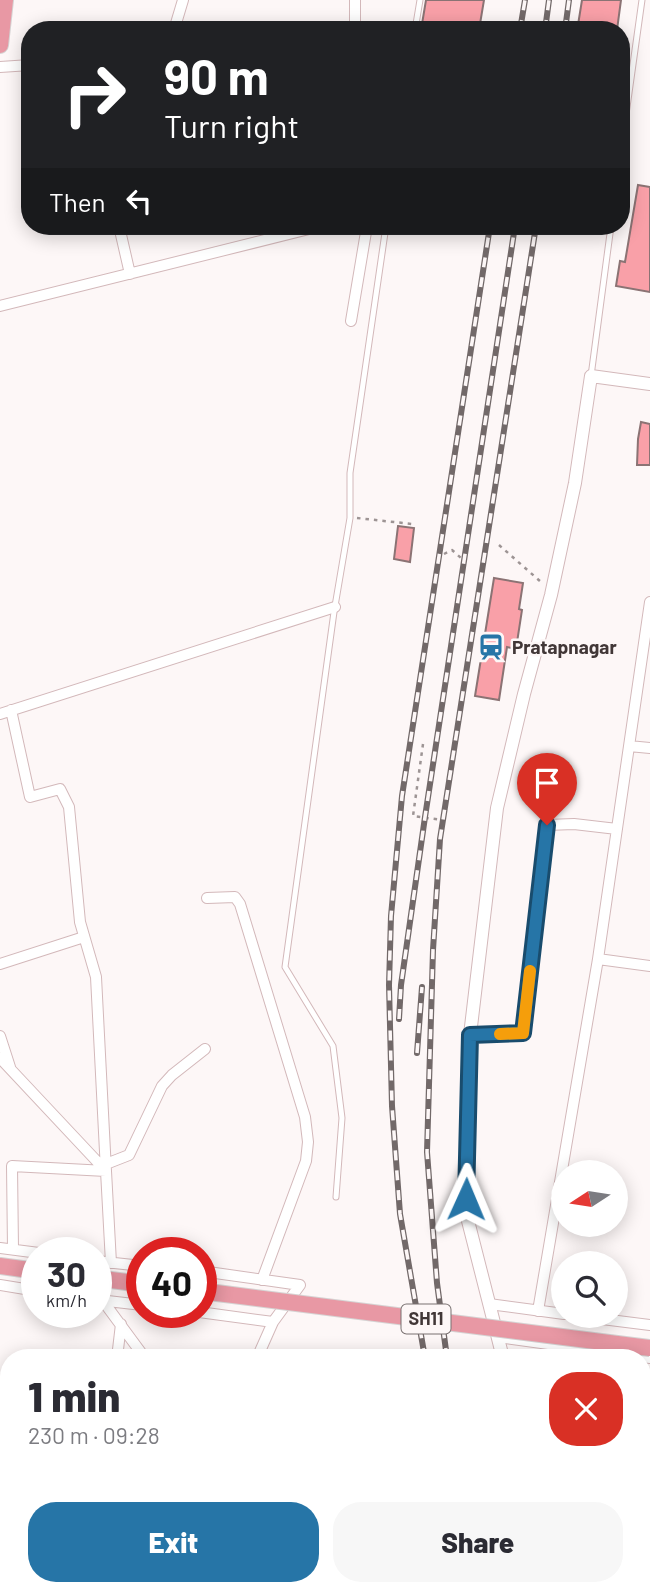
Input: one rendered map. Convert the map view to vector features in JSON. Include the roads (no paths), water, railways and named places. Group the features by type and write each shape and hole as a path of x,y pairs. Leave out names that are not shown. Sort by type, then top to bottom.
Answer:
{"main road":[{"path":"0,45 5,0"},
{"path":"0,1266 21,1269"},
{"name":"SH11","path":"217,1293 650,1348"}],"street":[{"path":"177,21 183,0"},
{"path":"355,0 355,21"},
{"path":"0,67 21,66"},
{"path":"121,235 130,274"},
{"path":"0,306 285,235"},
{"path":"351,321 365,235"},
{"path":"501,1349 466,1213 470,1035 497,808 575,484 591,376 650,384"},
{"path":"538,1311 598,958 650,602"},
{"path":"110,1237 96,977 80,922 69,807 60,789 30,797 6,712 335,607"},
{"path":"636,694 650,696"},
{"path":"629,746 650,748"},
{"path":"470,1035 523,1033 547,825 574,824 617,829"},
{"path":"207,898 235,897 240,904 304,1117 308,1142 306,1161 262,1280"},
{"path":"0,964 85,937"},
{"path":"598,958 650,966"},
{"path":"0,1036 11,1069"},
{"path":"13,1250 12,1166 106,1167 129,1156 162,1086 205,1049"},
{"path":"0,1058 106,1167"},
{"path":"0,1248 21,1251"},
{"path":"217,1273 300,1285 273,1322 261,1349"},
{"path":"0,1285 21,1288"},
{"path":"489,1304 551,1312"},
{"path":"112,1314 139,1349"},
{"path":"217,1314 273,1322"},
{"path":"628,1322 650,1325"},
{"path":"118,1349 121,1324"},
{"path":"498,1337 565,1349"}],"lane":[{"path":"416,21 420,0"},
{"path":"630,86 642,0"},
{"path":"336,1197 342,1118 333,1046 285,967 350,518 351,473 385,235"},
{"path":"591,376 610,235"}],"railway":[{"path":"522,21 525,0"},
{"path":"546,21 549,0"},
{"path":"566,21 569,0"},
{"path":"423,1349 400,1214 392,1106 389,985 391,916 402,796 489,235"},
{"path":"399,1019 401,985 425,817 514,235"},
{"path":"446,1349 437,1283 427,1152 433,950 440,839 535,235"},
{"path":"417,1053 422,987"}],"place":[{"name":"Pratapnagar","path":"491,647"}]}
